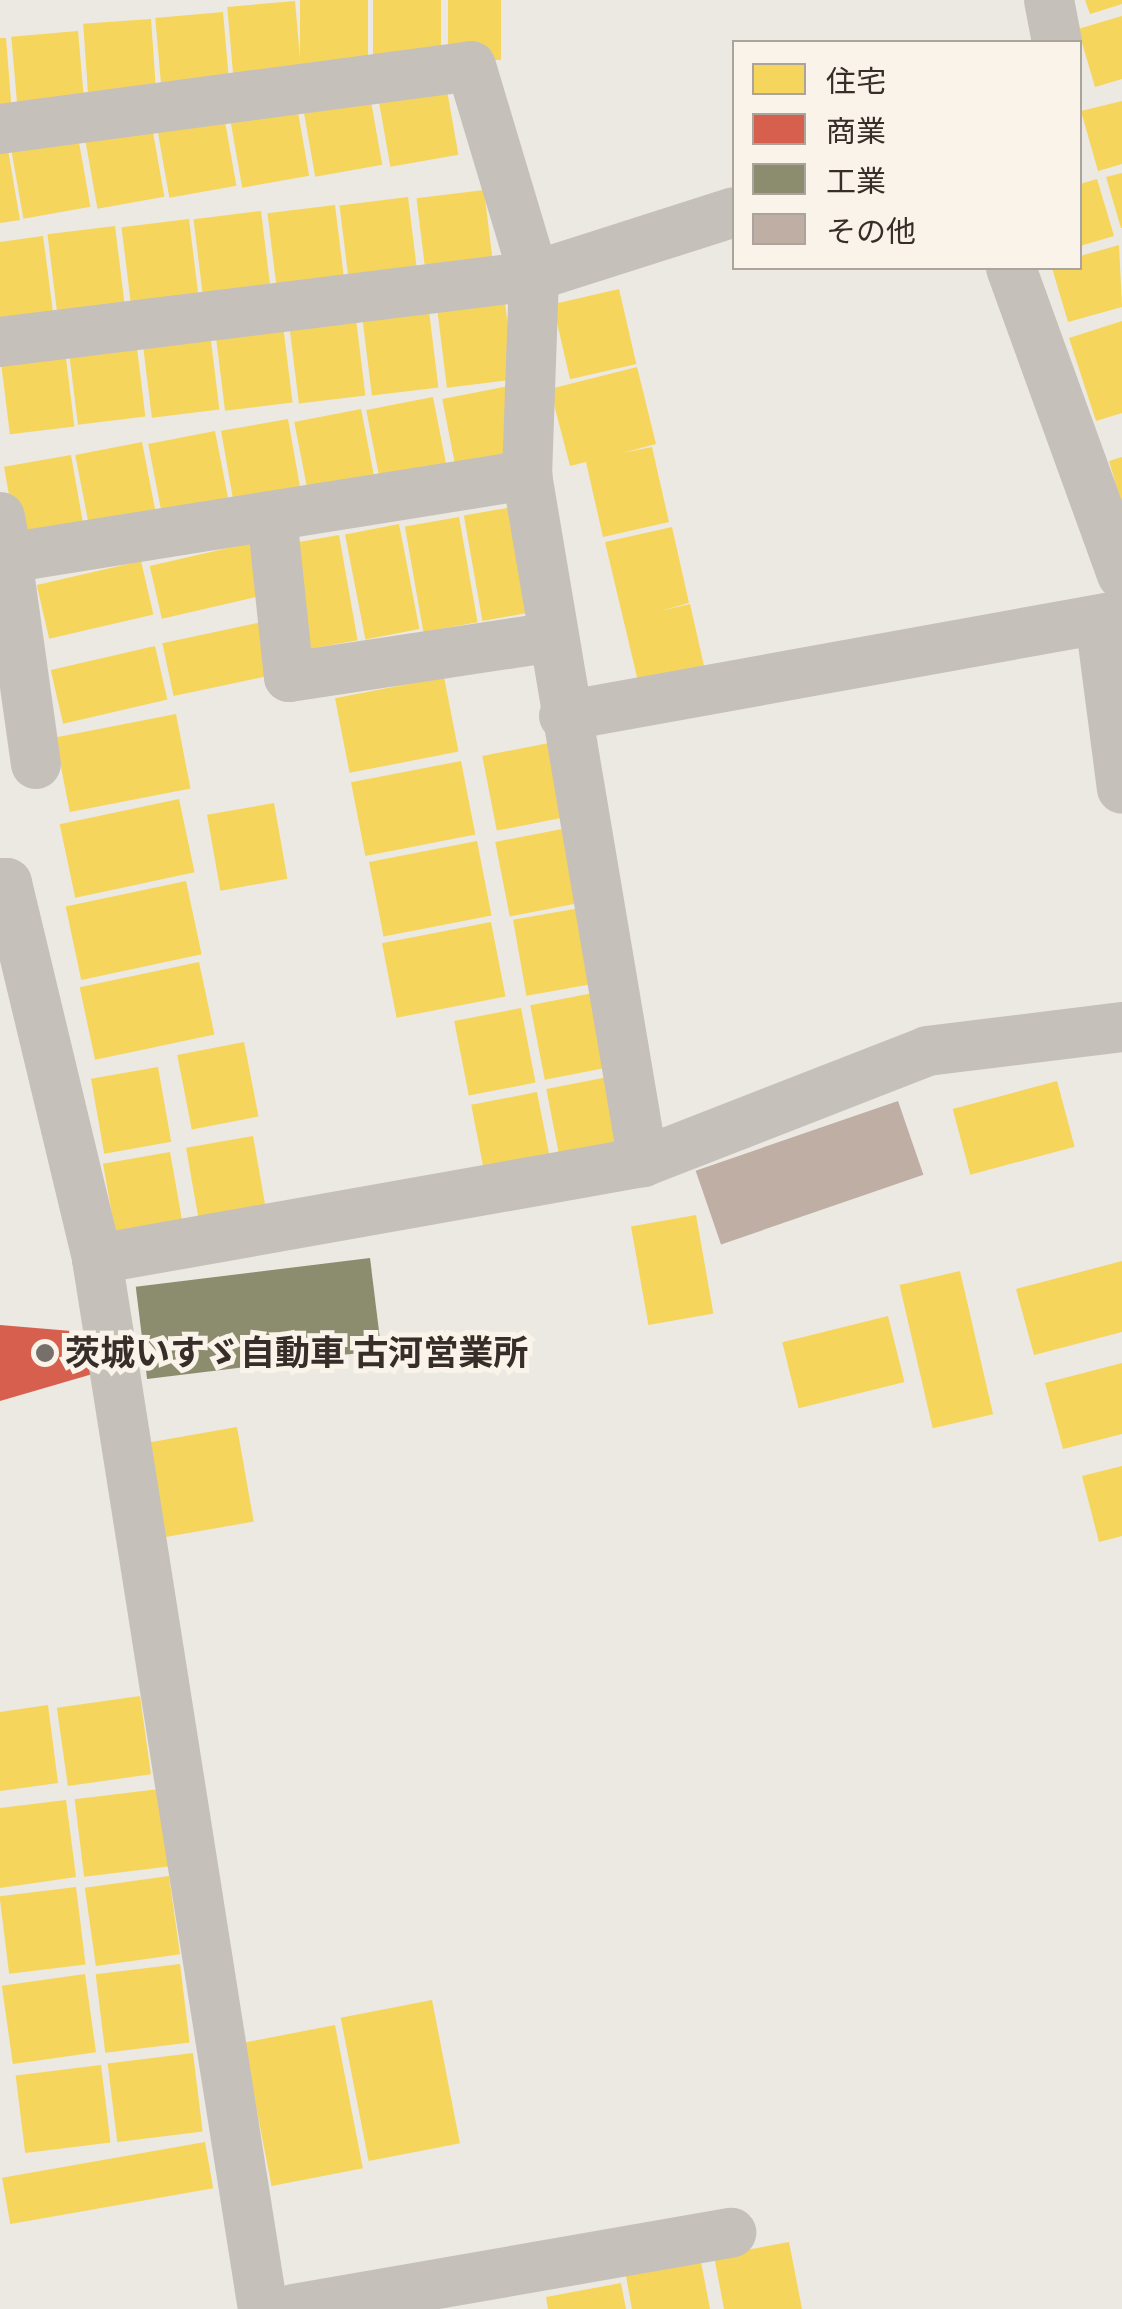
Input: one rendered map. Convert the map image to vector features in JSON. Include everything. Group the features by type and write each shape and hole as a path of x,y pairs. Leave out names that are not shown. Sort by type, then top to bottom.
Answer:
{"street":[{"path":"1049,0 1057,40"},
{"path":"0,129 472,66 534,276 527,474 564,716 643,1162"},
{"path":"0,342 534,276 732,213"},
{"path":"1012,270 1122,576"},
{"path":"36,764 4,538 272,516 527,474"},
{"path":"272,516 289,677 552,637"},
{"path":"564,716 1111,618 1122,789"},
{"path":"0,882 7,882 98,1259 262,2309"},
{"path":"98,1259 643,1162 927,1050 1122,1027"},
{"path":"294,2309 731,2233"}],"building: 住宅":[{"path":"300,0 368,0 368,75 300,75"},
{"path":"373,0 441,0 441,68 373,68"},
{"path":"448,0 501,0 501,60 448,60"},
{"path":"1085,0 1122,0 1122,4 1090,14"},
{"path":"295,1 302,77 234,83 227,7"},
{"path":"223,12 230,88 162,94 155,18"},
{"path":"1122,16 1122,79 1095,87 1078,29"},
{"path":"151,19 156,96 89,101 83,24"},
{"path":"78,31 85,107 18,113 11,37"},
{"path":"0,38 6,38 12,114 0,115"},
{"path":"445,79 458,155 390,167 377,91"},
{"path":"369,90 382,165 315,177 302,102"},
{"path":"296,101 309,176 242,188 229,113"},
{"path":"1122,101 1122,164 1098,171 1082,111"},
{"path":"223,110 236,186 169,198 156,122"},
{"path":"151,121 164,197 97,209 84,133"},
{"path":"77,131 90,207 23,219 10,143"},
{"path":"7,144 20,220 0,223 0,145"},
{"path":"1122,173 1122,228 1121,228 1106,177"},
{"path":"1097,179 1114,236 1082,245 1082,183"},
{"path":"484,190 493,266 426,275 417,198"},
{"path":"408,197 417,273 349,282 340,205"},
{"path":"335,205 344,281 277,290 268,213"},
{"path":"261,211 271,288 203,297 194,219"},
{"path":"189,219 199,296 131,305 122,227"},
{"path":"115,226 124,302 57,311 48,234"},
{"path":"43,236 53,312 0,320 0,242"},
{"path":"1119,245 1122,307 1068,322 1053,270 1082,270 1082,255"},
{"path":"619,289 636,364 570,379 553,304"},
{"path":"505,303 514,379 447,388 438,311"},
{"path":"429,311 438,387 372,396 362,319"},
{"path":"356,319 365,395 299,404 289,327"},
{"path":"1122,321 1122,413 1096,421 1069,338"},
{"path":"283,325 293,402 225,411 216,333"},
{"path":"210,333 219,409 152,418 143,341"},
{"path":"136,340 145,416 78,425 69,348"},
{"path":"65,350 74,426 10,434 0,358"},
{"path":"637,367 656,444 622,453 652,447 669,522 603,537 586,462 570,466 550,389"},
{"path":"509,386 524,461 457,474 442,399"},
{"path":"433,397 448,472 381,485 366,410"},
{"path":"361,409 376,484 309,497 294,422"},
{"path":"288,419 301,495 234,507 221,431"},
{"path":"215,431 230,506 163,519 148,444"},
{"path":"142,442 157,517 90,530 75,455"},
{"path":"71,455 85,532 18,544 4,467"},
{"path":"1122,457 1122,502 1121,502 1109,461"},
{"path":"518,506 537,611 482,621 464,516"},
{"path":"459,517 478,622 423,632 405,527"},
{"path":"399,524 419,629 365,640 345,534"},
{"path":"672,527 689,603 660,611 690,604 707,679 641,694 605,542"},
{"path":"339,535 358,640 303,650 285,545"},
{"path":"254,542 266,595 162,619 150,566"},
{"path":"141,561 153,615 49,639 37,585"},
{"path":"267,621 278,674 174,696 162,643"},
{"path":"155,646 167,700 63,724 51,670"},
{"path":"444,677 459,752 350,773 335,698"},
{"path":"176,714 191,789 70,812 55,737"},
{"path":"549,743 564,818 497,831 482,756"},
{"path":"461,761 475,835 365,856 351,782"},
{"path":"179,799 195,872 75,898 60,824"},
{"path":"274,803 287,879 220,891 207,815"},
{"path":"562,829 577,904 510,917 495,842"},
{"path":"477,841 492,916 384,937 369,862"},
{"path":"186,881 202,954 81,980 66,907"},
{"path":"580,908 593,984 526,996 513,920"},
{"path":"491,922 506,997 397,1018 382,943"},
{"path":"199,962 214,1034 95,1060 80,987"},
{"path":"598,992 613,1067 545,1080 530,1005"},
{"path":"521,1008 536,1083 469,1096 454,1021"},
{"path":"244,1042 259,1117 192,1130 177,1055"},
{"path":"158,1067 171,1142 104,1154 91,1079"},
{"path":"613,1076 628,1151 561,1164 546,1089"},
{"path":"1057,1081 1075,1147 970,1175 953,1109"},
{"path":"537,1092 552,1167 486,1179 471,1105"},
{"path":"253,1136 266,1212 199,1224 186,1148"},
{"path":"170,1152 184,1229 117,1241 103,1164"},
{"path":"696,1215 713,1313 648,1325 631,1226"},
{"path":"1122,1261 1122,1332 1034,1355 1016,1289"},
{"path":"960,1271 993,1414 933,1428 900,1285"},
{"path":"888,1316 904,1382 799,1408 782,1342"},
{"path":"1122,1363 1122,1434 1063,1449 1045,1383"},
{"path":"237,1427 254,1522 164,1537 147,1443"},
{"path":"1122,1466 1122,1536 1099,1542 1082,1476"},
{"path":"140,1696 151,1774 68,1786 57,1708"},
{"path":"48,1705 58,1783 0,1791 0,1712"},
{"path":"159,1789 169,1866 84,1877 75,1799"},
{"path":"66,1800 76,1877 0,1888 0,1808"},
{"path":"169,1876 180,1954 96,1966 85,1888"},
{"path":"76,1887 86,1964 9,1974 0,1896"},
{"path":"180,1964 190,2042 105,2053 96,1974"},
{"path":"85,1974 96,2052 13,2064 2,1986"},
{"path":"432,2000 460,2143 369,2161 341,2018"},
{"path":"335,2025 363,2168 272,2186 244,2043"},
{"path":"193,2053 203,2131 117,2142 108,2063"},
{"path":"101,2065 111,2142 25,2153 16,2075"},
{"path":"205,2142 213,2188 10,2224 2,2178"},
{"path":"789,2242 802,2309 724,2309 714,2256"},
{"path":"701,2262 710,2309 632,2309 626,2276"},
{"path":"621,2283 626,2309 548,2309 546,2297"}],"building: 商業":[{"name":"茨城いすゞ自動車 古河営業所","path":"0,1325 83,1332 96,1373 0,1401"}],"building: 工業":[{"path":"370,1258 381,1350 147,1379 136,1287"}],"building: その他":[{"path":"898,1101 923,1175 721,1244 696,1171"}],"place":[{"name":"茨城いすゞ自動車 古河営業所","path":"45,1353"}]}
